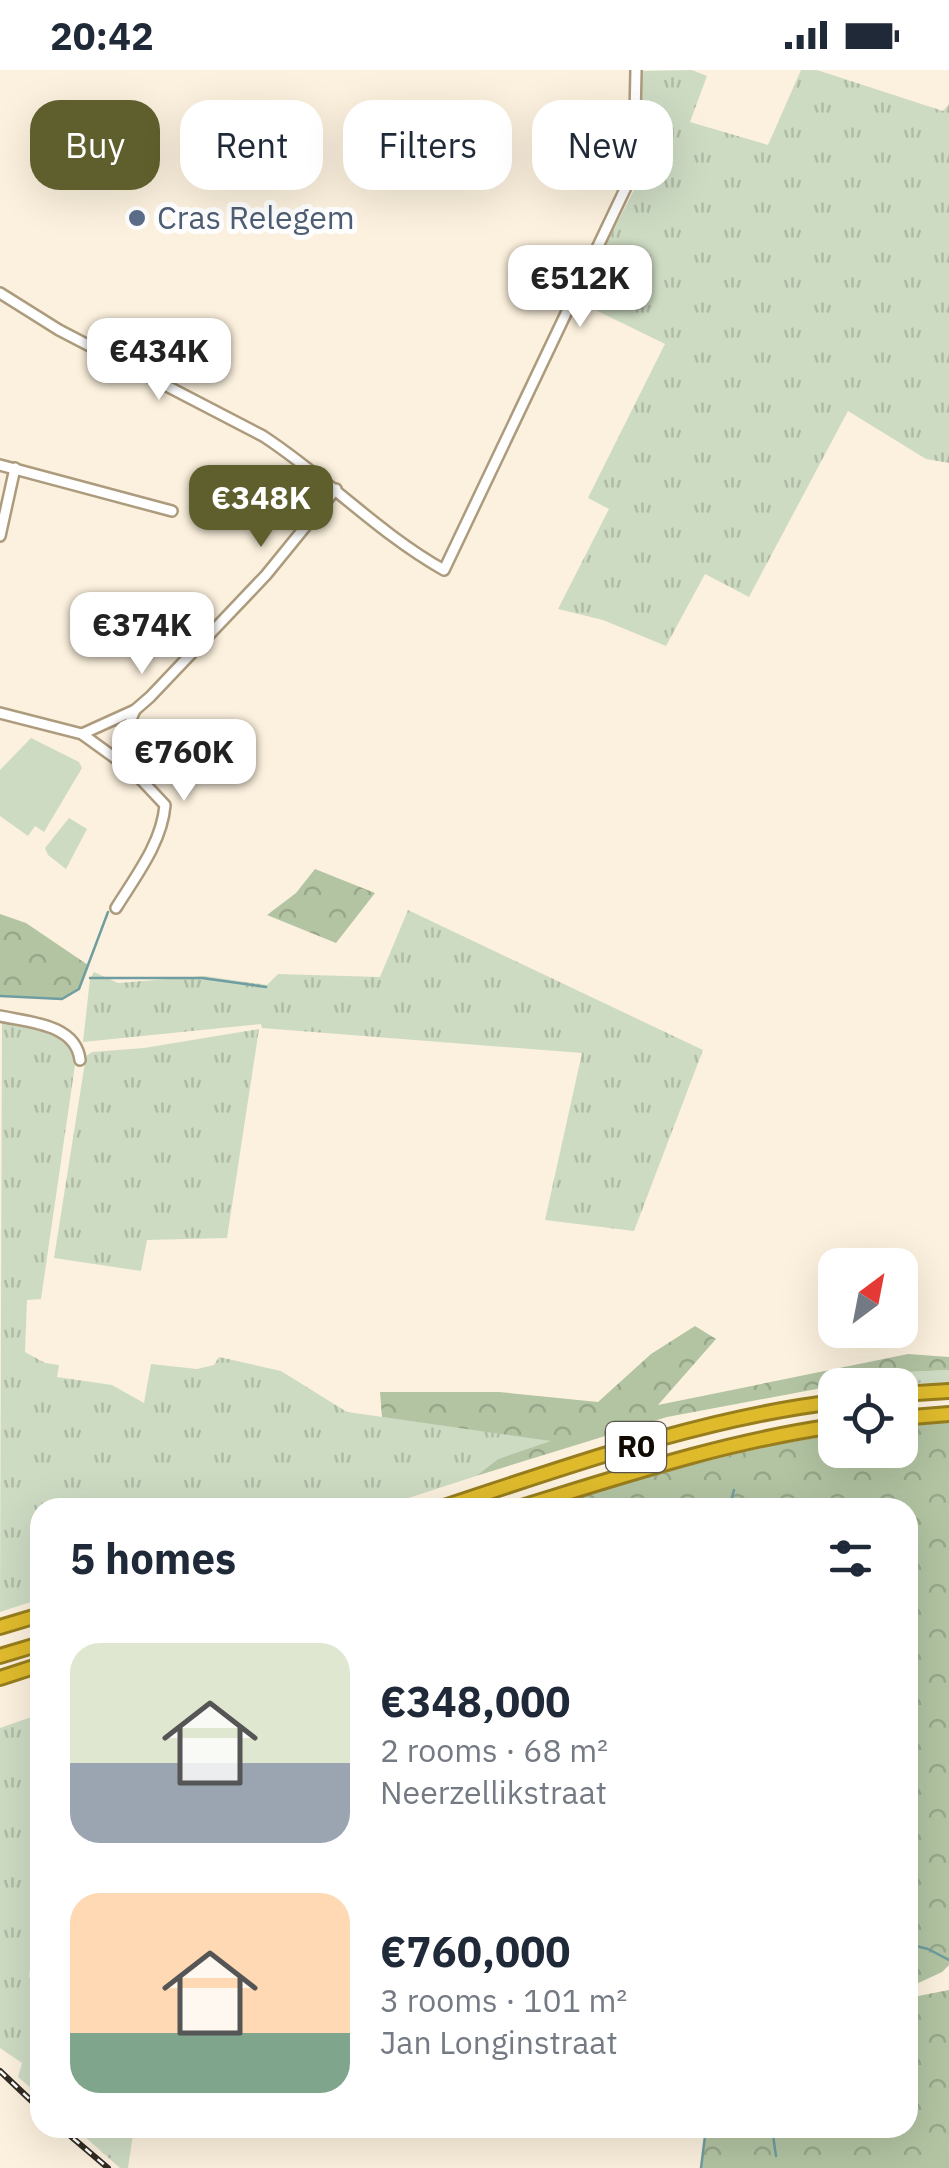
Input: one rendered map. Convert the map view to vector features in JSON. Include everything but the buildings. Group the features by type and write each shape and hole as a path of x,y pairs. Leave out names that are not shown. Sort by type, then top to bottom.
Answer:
{"highway":[{"path":"918,1393 949,1391"},
{"name":"R0","path":"473,1498 665,1438 785,1408 818,1404"},
{"path":"918,1417 949,1414"},
{"name":"R0","path":"550,1498 673,1460 818,1428"},
{"path":"0,1627 30,1618"},
{"path":"0,1656 30,1647"},
{"path":"0,1678 30,1668"}],"street":[{"path":"0,293 58,330 262,436 336,489 391,536 444,570 628,183 634,162 636,70"},
{"path":"0,465 172,511"},
{"path":"0,536 14,468"},
{"path":"82,734 134,710 266,575 336,489"},
{"path":"115,757 134,710"},
{"path":"0,712 82,734 115,757 165,805 147,859 116,908"},
{"path":"0,1016 64,1033 78,1048 80,1060"}],"green space":[{"path":"692,70 707,76 690,122 768,145 801,70 817,70 943,111 949,104 949,463 926,459 848,411 749,597 705,574 666,646 603,620 558,609 609,509 588,498 665,344 577,301 634,190 673,190 673,100 639,100 640,71"},
{"path":"31,738 79,762 82,768 44,832 35,826 28,836 0,816 0,770"},
{"path":"69,818 87,829 66,869 45,848"},
{"path":"315,869 375,893 336,943 267,915 296,893"},
{"path":"408,910 703,1050 634,1231 545,1220 582,1053 262,1028 261,1024 83,1042 94,972 118,983 205,976 267,985 278,974 380,977"},
{"path":"0,914 26,923 88,965 79,989 62,999 0,996"},
{"path":"2,1021 57,1034 66,1040 76,1058 41,1299 27,1300 25,1352 45,1363 59,1365 57,1377 112,1385 144,1403 151,1364 197,1369 214,1365 219,1357 281,1371 347,1412 554,1441 498,1459 476,1476 409,1498 30,1498 30,1602 0,1612"},
{"path":"259,1029 227,1238 147,1240 141,1271 54,1258 86,1056 92,1052 144,1048"},
{"path":"695,1326 716,1339 658,1405 818,1372 818,1389 667,1417 476,1476 498,1459 551,1441 382,1417 380,1392 499,1392 598,1402 651,1354"},
{"path":"908,1354 949,1357 949,1370 839,1368"},
{"path":"949,1370 949,1383 918,1384 918,1371"},
{"path":"949,1422 949,1965 918,1983 918,1498 578,1498 690,1465 818,1438 818,1468 918,1468 918,1425"},
{"path":"30,1718 30,2087 18,2077 22,2063 0,2048 0,1728"},
{"path":"949,1990 949,2168 701,2168 705,2138 918,2138 918,1996"},
{"path":"86,2138 132,2138 128,2168 120,2168"}],"waterway":[{"path":"0,996 62,999 79,989 108,912"},
{"path":"90,978 202,978 266,987"},
{"path":"732,1498 734,1490"},
{"path":"918,1946 949,1960"},
{"path":"701,2168 705,2138"},
{"path":"773,2138 776,2156"}],"railway":[{"path":"0,2071 30,2100"},
{"path":"73,2138 108,2168"}],"place":[{"name":"Cras Relegem","path":"137,218"}]}
